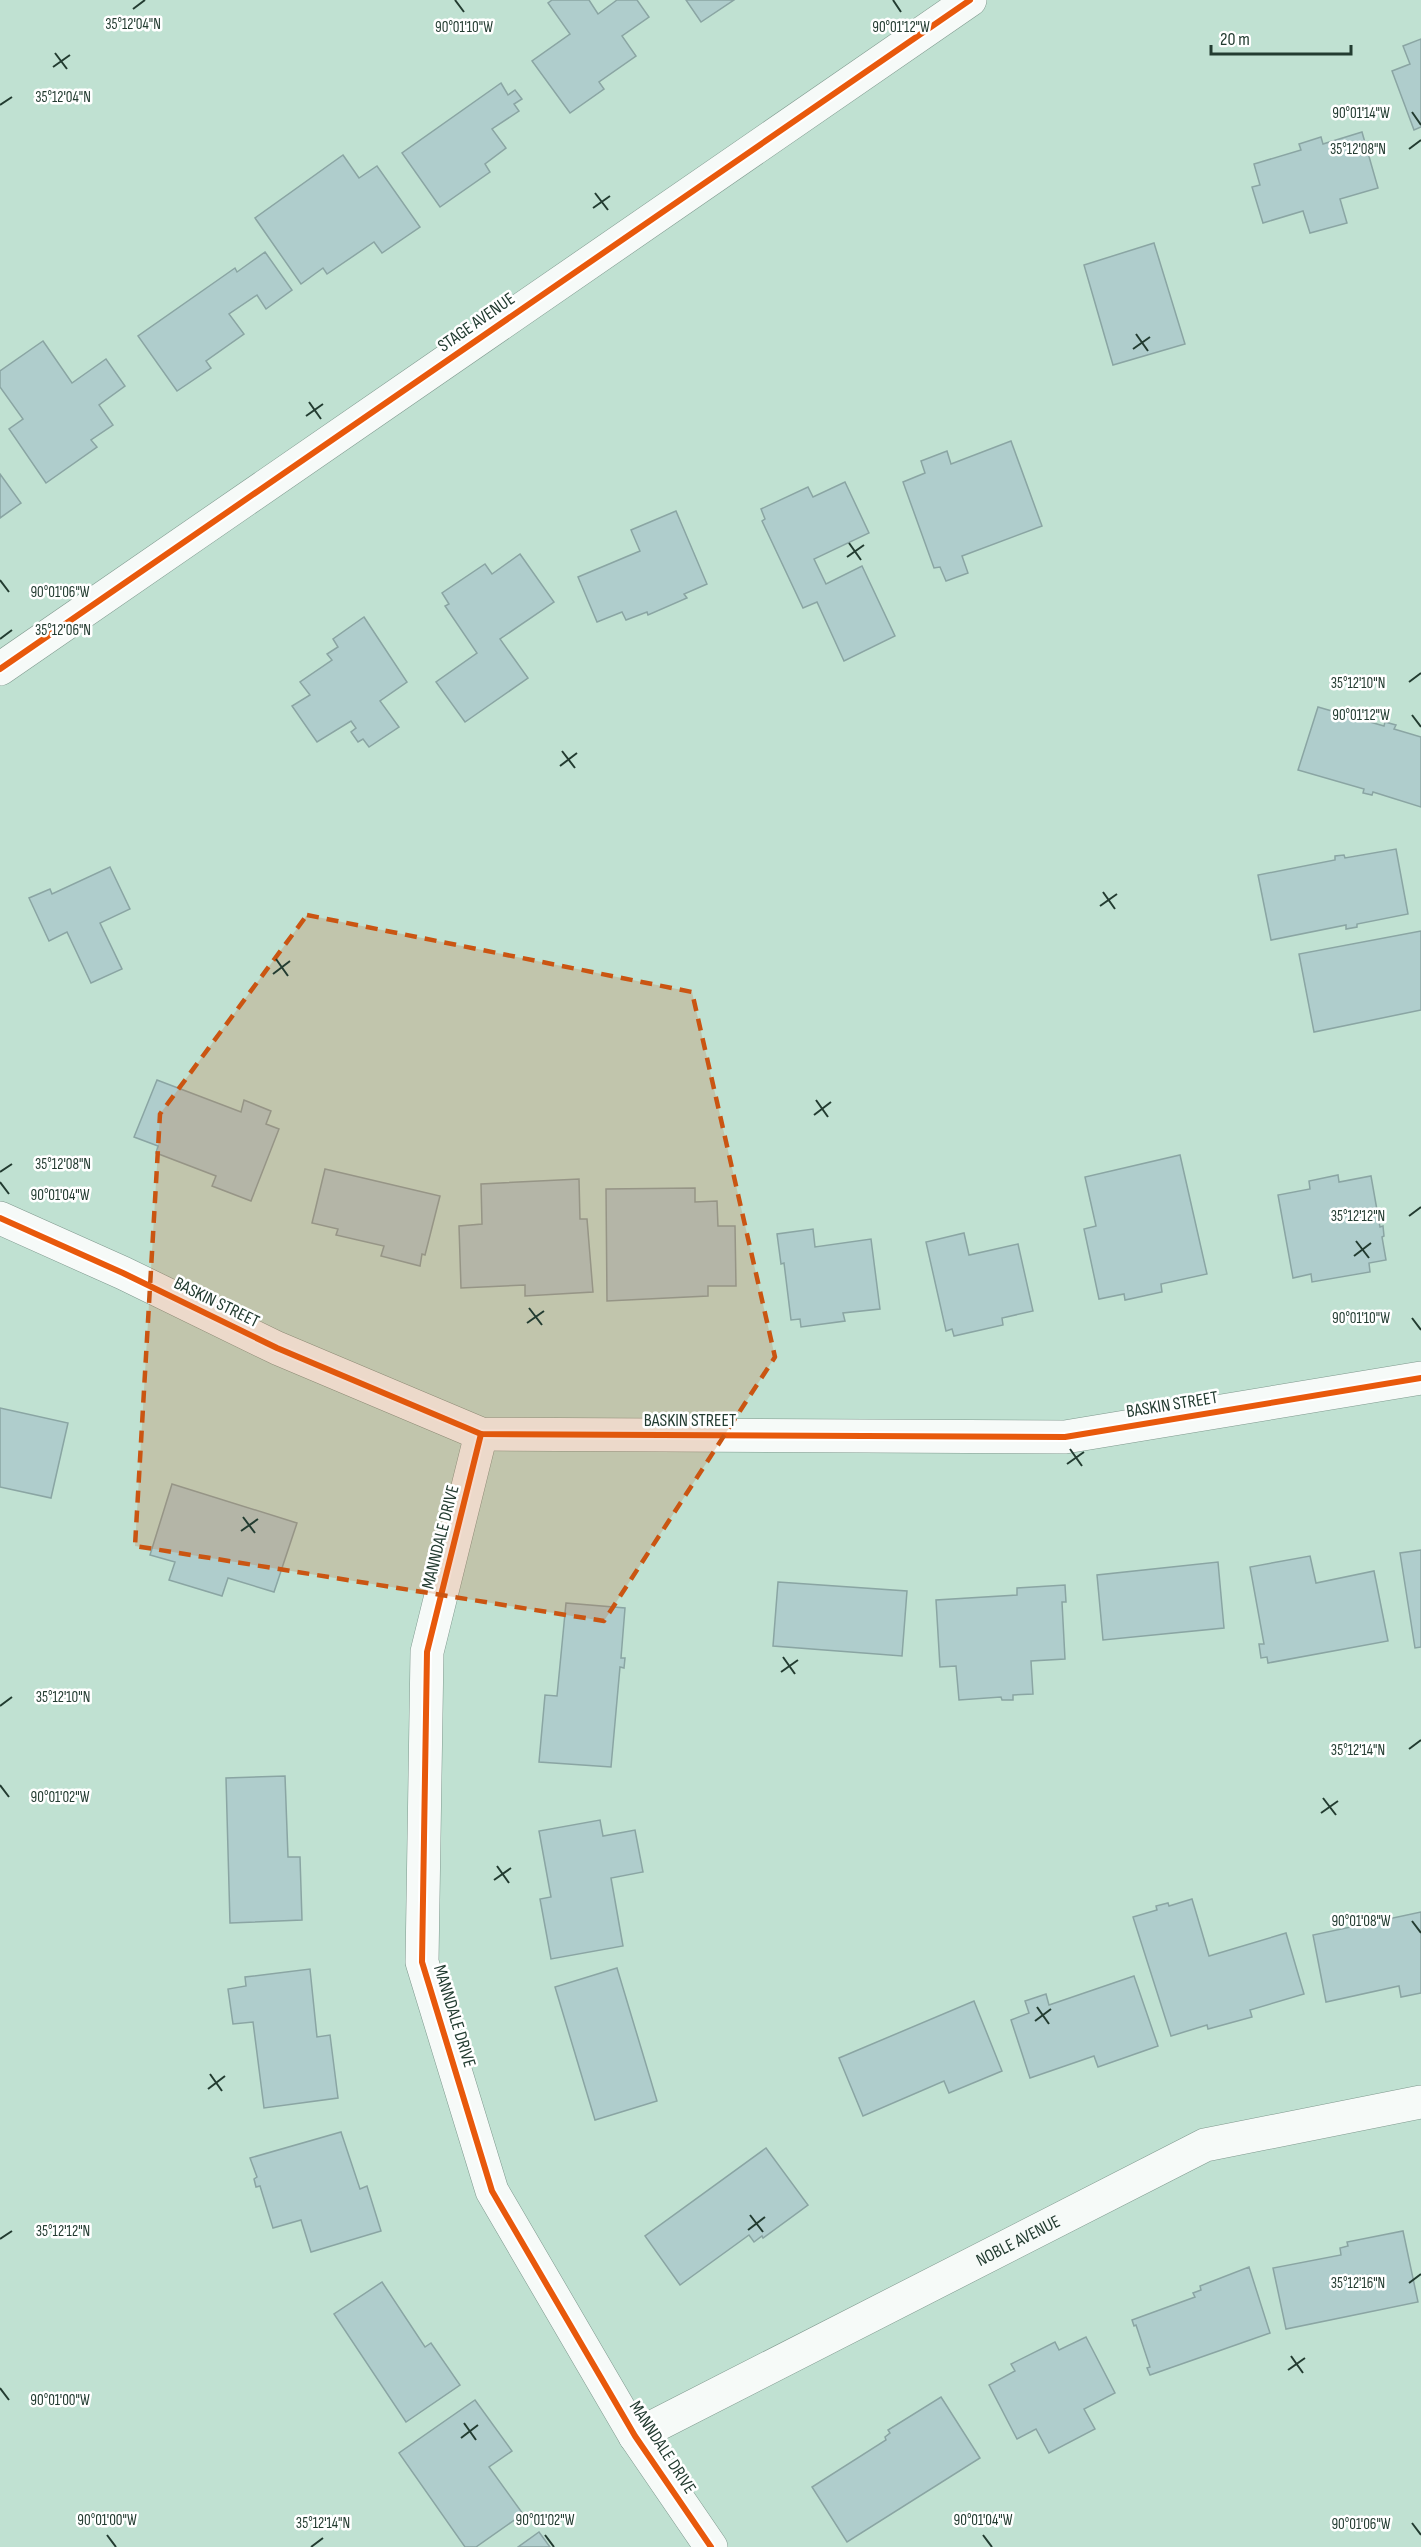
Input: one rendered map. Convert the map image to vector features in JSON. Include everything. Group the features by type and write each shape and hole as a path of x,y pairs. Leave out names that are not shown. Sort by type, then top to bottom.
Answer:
{"street":[{"name":"STAGE AVENUE","path":"0,669 970,0"},
{"name":"BASKIN STREET","path":"0,1218 123,1273 278,1348 481,1434 1065,1437 1421,1378"},
{"name":"MANNDALE DRIVE","path":"481,1434 427,1652 422,1962 492,2191 635,2436 711,2547"},
{"name":"NOBLE AVENUE","path":"635,2436 1205,2145 1421,2102"}],"highlighted area":[{"path":"307,915 692,992 775,1357 604,1621 135,1546 160,1114"}],"building":[{"path":"552,0 589,0 598,14 617,0 637,0 649,17 622,36 636,56 599,82 604,89 570,113 532,61 570,34 548,3"},
{"path":"686,0 734,0 701,22"},
{"path":"1421,39 1421,127 1414,130 1392,71 1410,64 1403,46"},
{"path":"501,83 508,95 515,90 522,99 514,104 519,111 492,129 506,148 485,164 490,172 440,207 402,153"},
{"path":"1362,132 1378,188 1340,199 1347,223 1310,233 1303,211 1263,223 1252,187 1260,185 1254,164 1301,150 1299,144 1321,137 1323,144"},
{"path":"343,155 359,178 377,166 420,227 382,253 374,242 327,274 323,268 301,284 255,218"},
{"path":"1154,243 1185,344 1113,365 1084,265"},
{"path":"265,252 292,290 266,309 257,295 229,314 244,334 206,361 211,368 177,391 138,336 235,268 237,272"},
{"path":"43,341 72,383 106,359 125,386 99,405 113,425 91,440 97,447 46,483 9,429 23,419 0,387 0,371"},
{"path":"1011,441 1042,526 962,556 968,573 946,581 940,567 934,568 903,482 925,473 921,461 947,451 951,464"},
{"path":"0,474 21,503 0,518"},
{"path":"845,482 869,533 814,559 826,584 862,566 895,636 844,661 817,602 803,608 762,521 765,519 761,509 808,487 813,497"},
{"path":"676,511 707,584 684,594 687,598 648,615 647,612 626,620 622,612 597,622 578,577 640,551 631,530"},
{"path":"520,554 554,602 500,639 528,678 465,722 436,682 477,653 445,606 449,604 442,593 485,564 492,574"},
{"path":"364,617 407,682 380,701 399,727 369,747 363,739 358,742 351,732 356,728 351,721 317,742 292,706 310,695 300,682 332,660 327,654 338,647 333,639"},
{"path":"1318,707 1384,726 1385,722 1396,725 1394,729 1421,737 1421,807 1373,792 1372,795 1363,793 1364,789 1298,770"},
{"path":"1396,849 1408,914 1357,924 1357,927 1346,929 1346,925 1271,940 1258,875 1335,860 1335,856 1344,855 1345,858"},
{"path":"110,867 130,909 100,923 122,969 91,983 67,932 49,941 29,898 50,889 52,894"},
{"path":"1421,931 1421,1010 1314,1032 1299,954"},
{"path":"157,1080 241,1112 244,1100 271,1111 266,1124 279,1129 251,1201 212,1186 216,1176 156,1153 158,1146 134,1137"},
{"path":"1180,1155 1207,1274 1161,1284 1162,1292 1125,1300 1124,1294 1099,1299 1084,1229 1096,1226 1085,1177"},
{"path":"325,1169 440,1196 420,1266 381,1256 384,1246 336,1235 338,1229 312,1223"},
{"path":"1338,1175 1339,1182 1371,1176 1380,1227 1383,1226 1384,1236 1382,1237 1386,1260 1369,1263 1370,1272 1312,1282 1311,1274 1293,1278 1278,1195 1310,1189 1309,1181"},
{"path":"579,1179 580,1219 587,1219 593,1292 525,1296 525,1285 461,1288 459,1226 482,1224 481,1184"},
{"path":"695,1188 695,1202 717,1201 718,1226 735,1226 736,1286 708,1286 708,1296 607,1301 606,1189"},
{"path":"813,1229 815,1247 871,1239 880,1309 843,1313 845,1321 801,1327 800,1319 791,1320 784,1263 781,1264 777,1234"},
{"path":"964,1233 969,1255 1018,1244 1033,1311 1002,1318 1003,1325 954,1336 952,1329 946,1331 926,1242"},
{"path":"0,1408 68,1423 51,1498 0,1487"},
{"path":"172,1484 297,1523 274,1592 228,1578 222,1596 169,1580 175,1562 150,1555"},
{"path":"1421,1550 1421,1647 1415,1648 1400,1553"},
{"path":"1310,1556 1316,1583 1374,1571 1388,1641 1268,1663 1267,1657 1261,1658 1259,1644 1264,1644 1250,1567"},
{"path":"1218,1562 1224,1628 1103,1640 1097,1575"},
{"path":"778,1582 907,1591 902,1656 773,1646"},
{"path":"1065,1585 1066,1602 1062,1602 1065,1659 1031,1661 1033,1694 1013,1695 1013,1700 1002,1700 1001,1697 959,1700 956,1666 940,1667 936,1600 1017,1595 1017,1588"},
{"path":"566,1603 625,1608 621,1658 625,1658 624,1668 620,1667 611,1767 539,1762 545,1695 557,1696"},
{"path":"285,1776 288,1857 300,1857 302,1920 230,1923 226,1778"},
{"path":"600,1820 603,1836 635,1830 643,1872 611,1878 623,1946 551,1959 540,1899 551,1897 539,1831"},
{"path":"1192,1899 1209,1956 1286,1933 1304,1994 1250,2010 1252,2017 1208,2029 1207,2025 1171,2036 1133,1917 1157,1910 1156,1906 1168,1903 1169,1906"},
{"path":"1421,1912 1421,1993 1401,1997 1399,1986 1326,2002 1313,1935"},
{"path":"617,1968 657,2101 595,2120 555,1987"},
{"path":"310,1969 317,2037 330,2035 338,2098 264,2108 253,2022 233,2024 228,1989 246,1986 245,1977"},
{"path":"1134,1976 1158,2046 1098,2067 1094,2056 1030,2078 1011,2020 1029,2013 1025,2001 1046,1994 1049,2005"},
{"path":"974,2001 1002,2071 949,2093 944,2081 863,2116 839,2058"},
{"path":"341,2132 360,2189 367,2186 381,2231 311,2252 301,2220 273,2228 260,2186 256,2187 254,2179 257,2177 250,2158"},
{"path":"766,2148 808,2205 763,2238 762,2236 754,2242 749,2235 680,2285 645,2236"},
{"path":"1403,2231 1418,2302 1286,2329 1273,2268 1341,2255 1340,2248 1348,2246 1347,2242"},
{"path":"1249,2267 1270,2333 1150,2375 1147,2368 1150,2367 1136,2325 1134,2326 1132,2320 1195,2297 1193,2293 1201,2290 1200,2286"},
{"path":"382,2282 425,2347 431,2343 460,2385 406,2422 334,2314"},
{"path":"1086,2337 1115,2393 1084,2409 1095,2429 1049,2453 1036,2429 1017,2439 989,2385 1015,2371 1011,2364 1055,2342 1059,2350"},
{"path":"941,2397 980,2458 847,2542 812,2487 886,2440 885,2437 890,2433 888,2430"},
{"path":"475,2400 512,2451 489,2467 523,2514 476,2547 465,2547 399,2453"},
{"path":"539,2532 550,2547 518,2547"}],"cycle path":[{"path":"0,669 970,0"},
{"path":"0,1218 123,1273 277,1348 481,1434 1065,1437 1421,1378"},
{"path":"481,1434 427,1652 422,1962 492,2191 635,2436 711,2547"}]}
